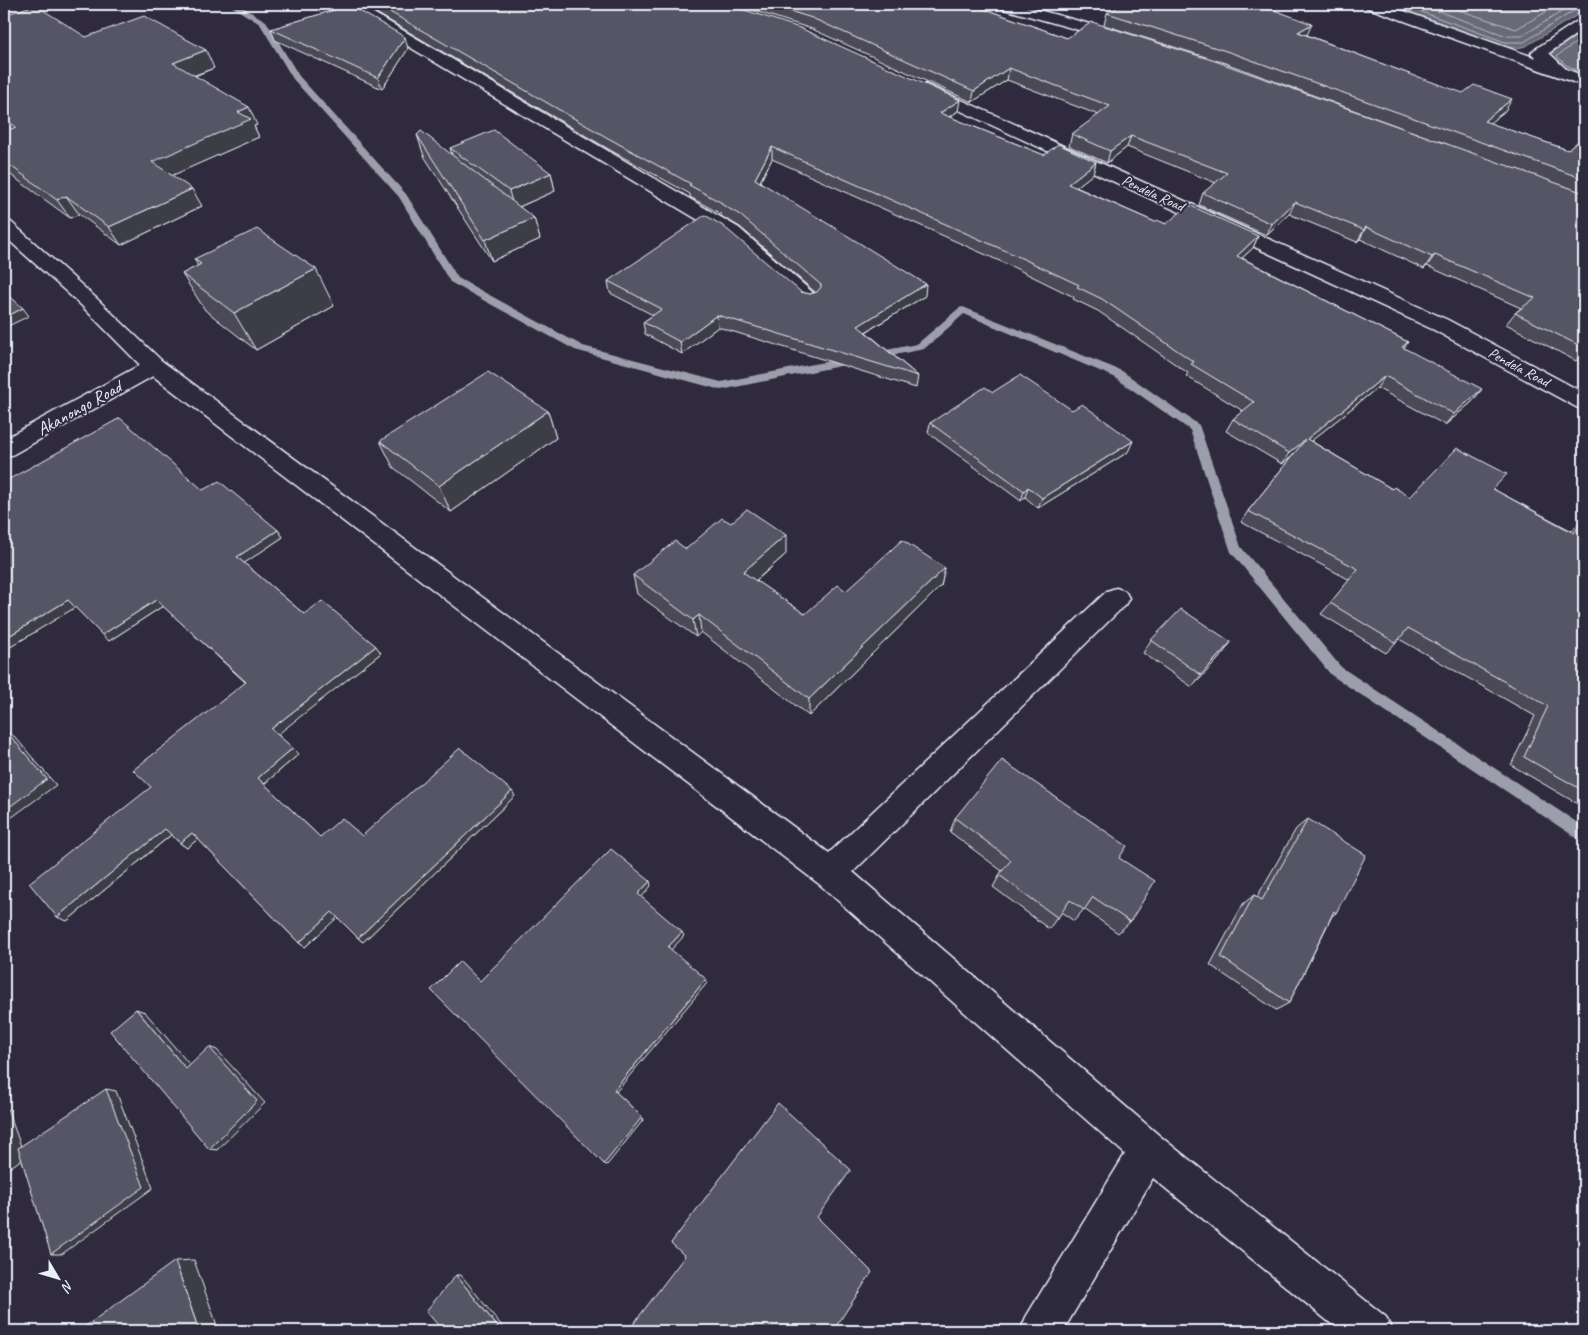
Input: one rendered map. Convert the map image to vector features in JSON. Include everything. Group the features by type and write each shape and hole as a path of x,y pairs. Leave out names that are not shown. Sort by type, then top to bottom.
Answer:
{"street":[{"path":"369,4 361,12 732,232 809,298"},
{"path":"1002,4 1094,28 1138,42"},
{"path":"1371,4 1584,81"},
{"path":"1504,53 1525,57 1539,53 1584,23"},
{"path":"1539,53 1562,73"},
{"name":"Pendela Road","path":"912,82 1441,325 1584,402"},
{"path":"4,226 88,301 154,366 830,873 1148,1150 1372,1331"},
{"name":"Akanongo Road","path":"4,449 154,366"},
{"path":"830,873 1116,598"},
{"path":"1040,1331 1148,1150"}],"water":[{"path":"1385,4 1584,4 1584,11 1526,46 1517,48 1504,47"},
{"path":"1584,31 1584,79 1560,66 1551,53"}],"building":[{"path":"343,4 350,4 405,37 378,78 271,29 347,6"},
{"path":"376,4 726,4 800,28 960,100 940,113 1044,155 1058,144 1096,162 1068,184 1155,222 1157,220 1166,224 1189,205 1258,236 1237,256 1408,342 1402,347 1482,389 1454,414 1385,376 1307,439 1392,489 1394,487 1410,497 1457,448 1507,474 1493,489 1574,533 1584,519 1584,791 1524,757 1548,706 1408,628 1396,643 1330,603 1358,569 1248,511 1305,440 1289,453 1233,419 1254,402 1191,364 1194,362 1102,299 1077,287 1079,285 1015,255 772,147 755,179 926,284 858,326 918,376 717,315 680,342 643,322 662,309 608,281 705,215 723,226 801,292 810,294 817,292 821,285 740,215 722,203"},
{"path":"767,4 970,4 1067,38 1092,22 1215,61 1584,193 1584,348 1515,313 1535,298 1435,255 1432,257 1366,227 1364,230 1295,202 1272,224 1203,193 1227,173 1131,136 1110,151 1072,134 1110,106 1009,68 974,91 812,18"},
{"path":"1123,4 1258,4 1312,24 1298,32 1404,72 1463,93 1474,85 1512,99 1484,121 1568,150 1584,136 1584,179 1229,52 1107,13"},
{"path":"35,5 86,37 144,16 206,50 173,63 249,107 238,112 251,119 152,162 192,189 109,227 66,196 57,200 4,161 4,132 16,127 4,118 4,15"},
{"path":"494,130 551,173 509,191 450,148"},
{"path":"421,131 534,218 485,240 417,135"},
{"path":"257,229 316,269 234,313 182,274 201,264 194,259"},
{"path":"4,291 23,308 4,318"},
{"path":"488,372 548,411 439,486 380,441"},
{"path":"1020,375 1072,410 1082,404 1133,441 1042,498 1028,487 1024,491 930,423 985,387 993,392"},
{"path":"120,418 203,490 219,481 278,530 237,557 304,614 322,601 376,646 271,729 293,748 258,778 320,837 342,818 362,836 460,748 512,791 358,938 332,912 299,943 192,833 180,843 165,829 57,917 29,883 151,787 133,770 246,682 156,600 102,635 68,600 4,639 4,487 6,485 4,482"},
{"path":"747,509 786,535 743,572 805,614 838,585 846,591 902,540 945,568 809,699 699,615 693,620 633,575 675,541 686,549 722,518 731,523"},
{"path":"1181,609 1231,642 1201,675 1151,640"},
{"path":"6,731 47,779 4,811 4,732"},
{"path":"1002,760 1127,846 1119,858 1155,881 1130,922 1093,897 1084,910 1070,900 1058,918 999,875 1011,860 955,818"},
{"path":"1308,819 1366,855 1336,913 1334,911 1289,1003 1221,957 1254,895 1262,900"},
{"path":"611,849 650,881 638,894 682,932 668,947 706,979 614,1090 642,1117 604,1164 431,990 460,961 480,981"},
{"path":"136,1009 186,1069 209,1047 257,1101 209,1149 110,1031"},
{"path":"106,1089 144,1187 51,1254 18,1148"},
{"path":"778,1103 851,1170 817,1217 872,1272 833,1331 628,1331 685,1256 671,1243"},
{"path":"175,1261 199,1331 79,1331"},
{"path":"456,1275 501,1331 443,1331 426,1311"}],"waterway":[{"path":"232,4 263,23 296,77 403,196 454,280 579,348 721,386 920,347 963,310 1118,374 1195,428 1235,549 1336,671 1584,836"}]}
